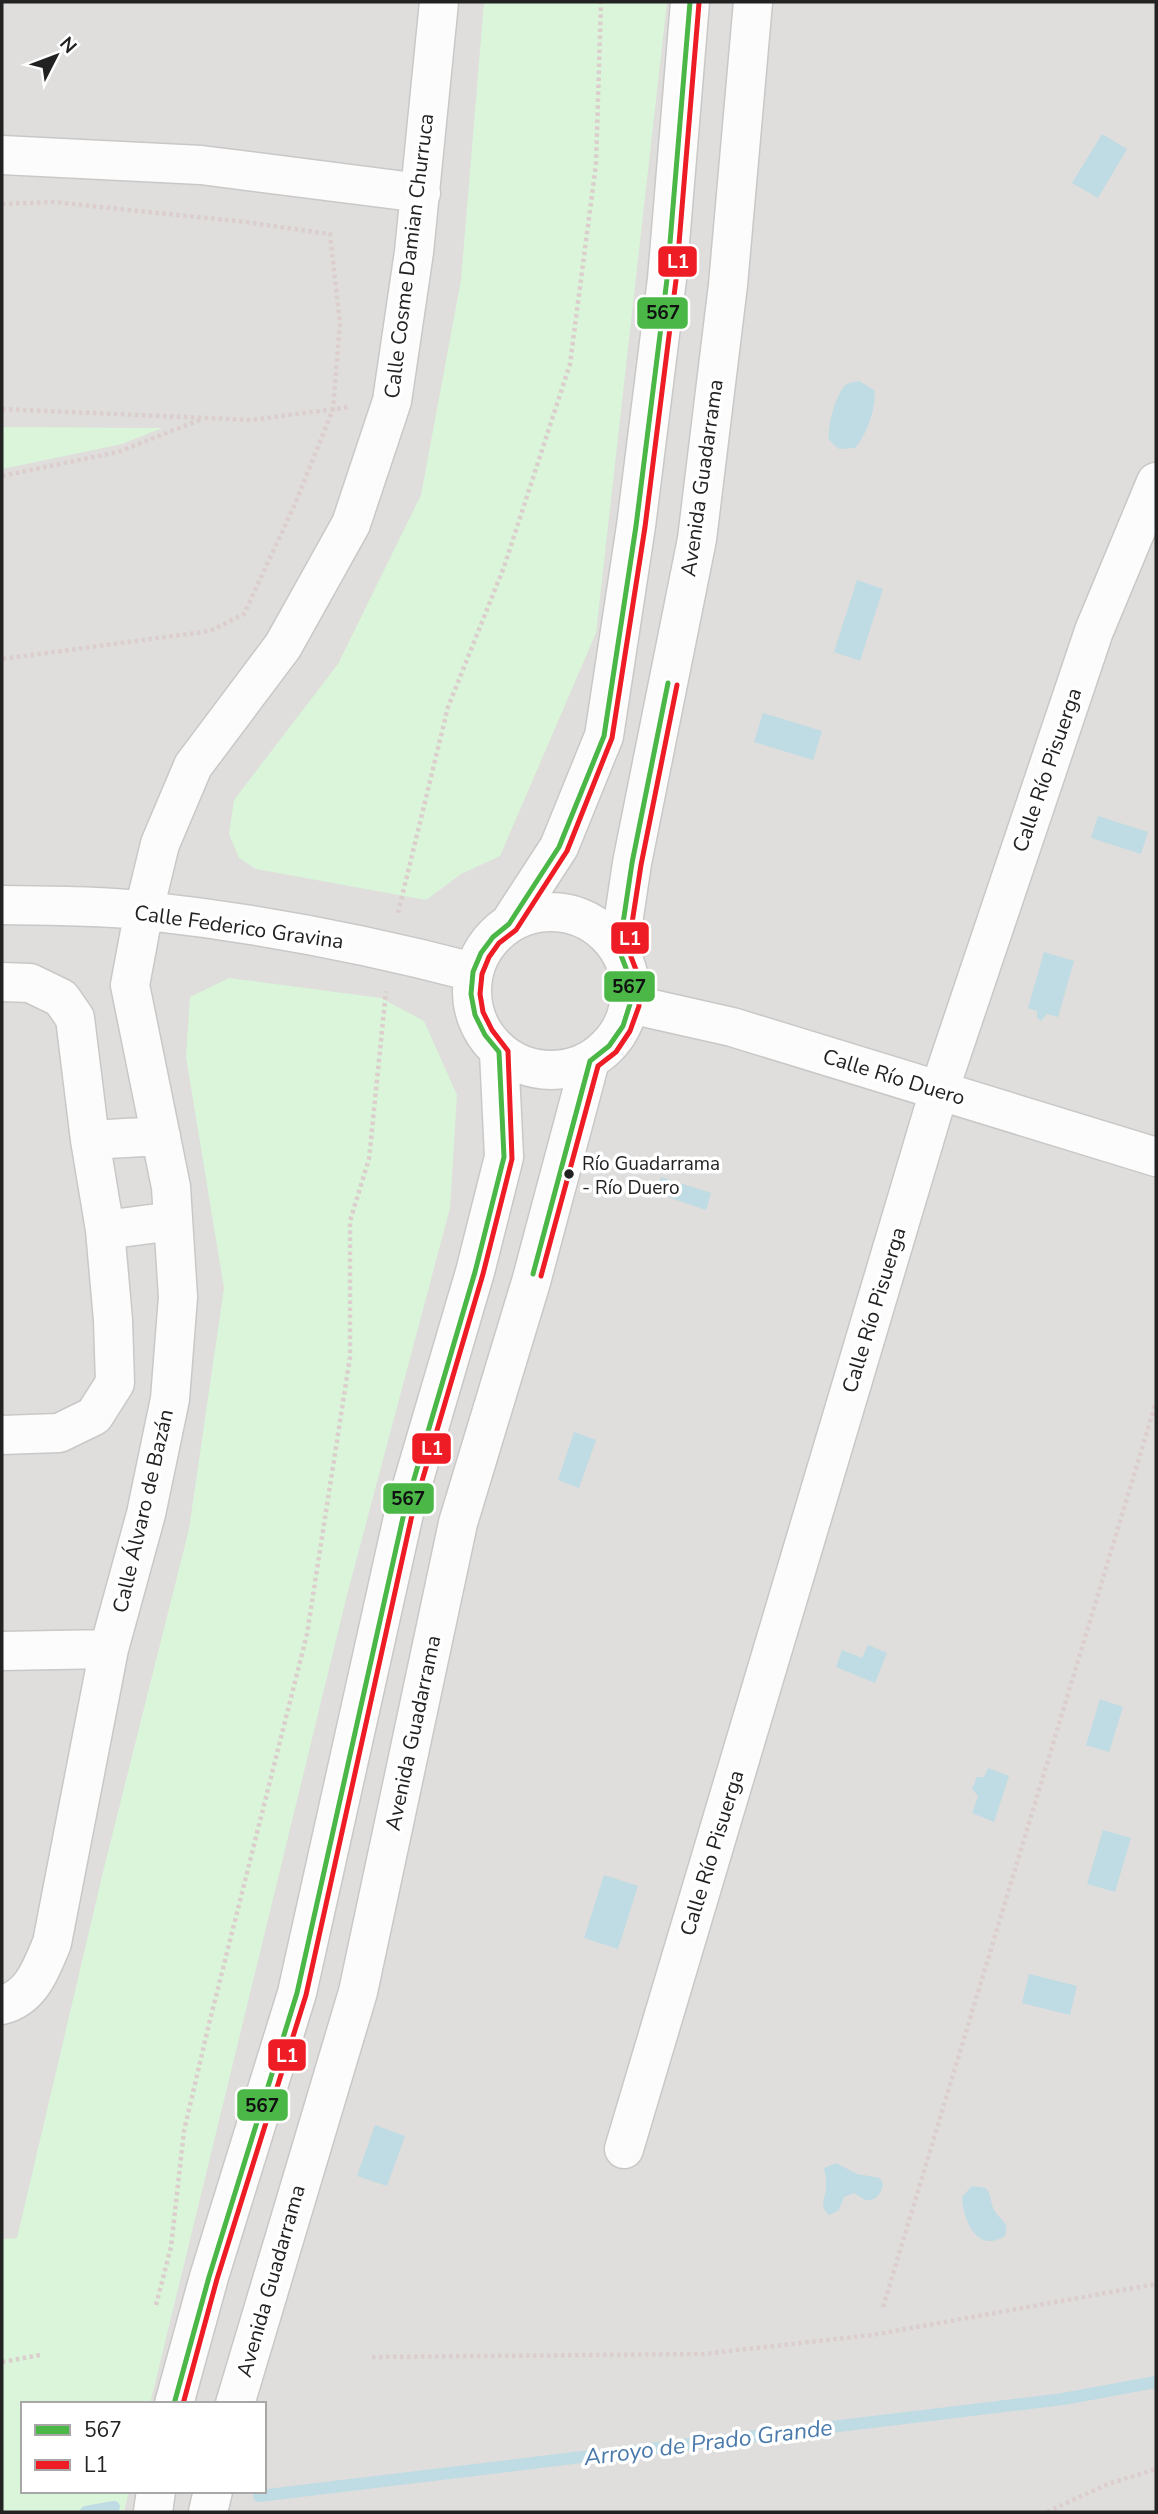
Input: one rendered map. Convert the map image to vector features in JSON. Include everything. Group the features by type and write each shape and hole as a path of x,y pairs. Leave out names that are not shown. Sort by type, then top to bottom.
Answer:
{"street":[{"name":"Calle Cosme Damian Churruca","path":"144,910 160,844 193,766 283,646 351,524 392,401 421,193 439,2"},
{"path":"509,923 532,914 557,912 582,917 603,931 619,950 629,976 630,1004 623,1026 609,1046 590,1061 567,1070 543,1071 520,1065 499,1052 485,1035 475,1015 471,994 473,972 481,953 493,937 509,923 559,847 604,736 636,526 665,293 690,2"},
{"name":"Avenida Guadarrama","path":"619,950 632,863 697,539 729,285 752,2"},
{"path":"2,155 201,165 421,193"},
{"name":"Calle Río Pisuerga","path":"624,2149 939,1091 1094,631 1156,482"},
{"name":"Calle Federico Gravina","path":"2,905 144,910 244,924 390,950 473,972"},
{"name":"Calle Álvaro de Bazán","path":"2,2006 13,2003 36,1982 52,1943 109,1649 146,1514 170,1399 177,1297 171,1187 130,985 144,910"},
{"path":"2,982 30,983 61,998 75,1018 104,1230 113,1320 115,1383 94,1416 59,1433 2,1436"},
{"name":"Calle Río Duero","path":"630,1004 732,1027 1156,1157"},
{"path":"175,2402 213,2264 297,1993 404,1513 475,1272 500,1170 503,1157 499,1052"},
{"name":"Avenida Guadarrama","path":"236,2402 358,1992 458,1522 531,1282 590,1061"},
{"path":"90,1140 161,1136"},
{"path":"104,1230 173,1221"},
{"path":"2,1651 109,1649"},
{"path":"153,2512 156,2493"},
{"path":"208,2512 213,2493"}],"path":[{"path":"154,2312 172,2247 184,2131 307,1634 350,1357 350,1221 369,1159 390,950 413,844 448,708 504,567 570,364 596,164 601,2"},
{"path":"2,204 54,202 330,234 340,324 333,409 295,505 244,614 210,631 2,659"},
{"path":"2,409 251,420 333,409"},
{"path":"2,476 118,452 205,418"},
{"path":"883,2307 1156,1402"},
{"path":"372,2357 703,2354 873,2335 1156,2284"},
{"path":"2,2362 40,2355"},
{"path":"1048,2512 1108,2484 1156,2469"}],"shaded area":[{"path":"2,2 1156,2 1156,2512 2,2512"}],"green space":[{"path":"484,2 667,2 596,633 500,856 461,874 426,900 256,869 239,858 229,834 234,800 338,664 421,495 461,280"},
{"path":"2,427 162,428 122,444 2,469"},
{"path":"229,978 381,998 424,1021 457,1095 450,1208 347,1595 150,2402 21,2402 21,2493 129,2493 124,2512 2,2512 2,2239 17,2238 103,1872 189,1529 224,1288 186,1057 190,997"}],"water":[{"path":"1102,134 1127,149 1098,198 1072,183"},
{"path":"859,381 874,390 870,420 855,448 839,449 829,440 832,413 844,386"},
{"path":"857,580 883,589 860,661 834,652"},
{"path":"763,713 822,731 813,760 754,742"},
{"path":"1098,816 1148,832 1141,854 1091,838"},
{"path":"1044,952 1074,961 1058,1017 1047,1014 1041,1021 1037,1018 1037,1011 1028,1008"},
{"path":"661,1177 711,1193 706,1210 656,1193"},
{"path":"574,1432 596,1440 579,1488 558,1480"},
{"path":"868,1645 887,1653 875,1683 836,1667 842,1650 862,1658"},
{"path":"1100,1699 1123,1707 1109,1752 1086,1745"},
{"path":"988,1768 1009,1776 994,1822 972,1813 978,1796 972,1789 977,1777 984,1777"},
{"path":"1103,1830 1131,1838 1115,1892 1087,1884"},
{"path":"604,1875 638,1886 618,1949 584,1938"},
{"path":"1029,1974 1077,1986 1070,2015 1022,2003"},
{"path":"375,2125 405,2136 387,2186 357,2176"},
{"path":"836,2163 857,2174 880,2178 883,2184 879,2194 869,2200 854,2193 844,2197 839,2210 829,2215 823,2205 826,2185 824,2168"},
{"path":"972,2186 986,2188 988,2191 994,2210 1005,2224 1005,2236 987,2241 973,2232 965,2215 962,2197"}],"waterway":[{"name":"Arroyo de Prado Grande","path":"259,2496 1063,2399 1156,2382"},
{"name":"Arroyo de Prado Grande","path":"86,2512 114,2507"}],"transit line":[{"name":"567","path":"175,2402 209,2277 297,1993 404,1513 475,1272 504,1157 499,1052 485,1035 475,1015 471,994 473,972 481,953 493,937 509,924 559,847 604,736 636,526 667,279 690,2"},
{"name":"L1","path":"184,2402 217,2279 306,1995 412,1515 483,1274 512,1159 508,1051 492,1030 483,1012 480,994 482,974 489,957 499,943 516,930 567,851 612,738 645,527 676,280 699,3"},
{"name":"567","path":"533,1274 590,1061 609,1046 623,1026 630,1004 629,976 619,950 632,863 668,683"},
{"name":"L1","path":"541,1276 598,1066 616,1052 630,1031 639,1006 638,975 628,949 641,865 677,685"}],"place":[{"name":"Río Guadarrama - Río Duero","path":"569,1174"}]}
